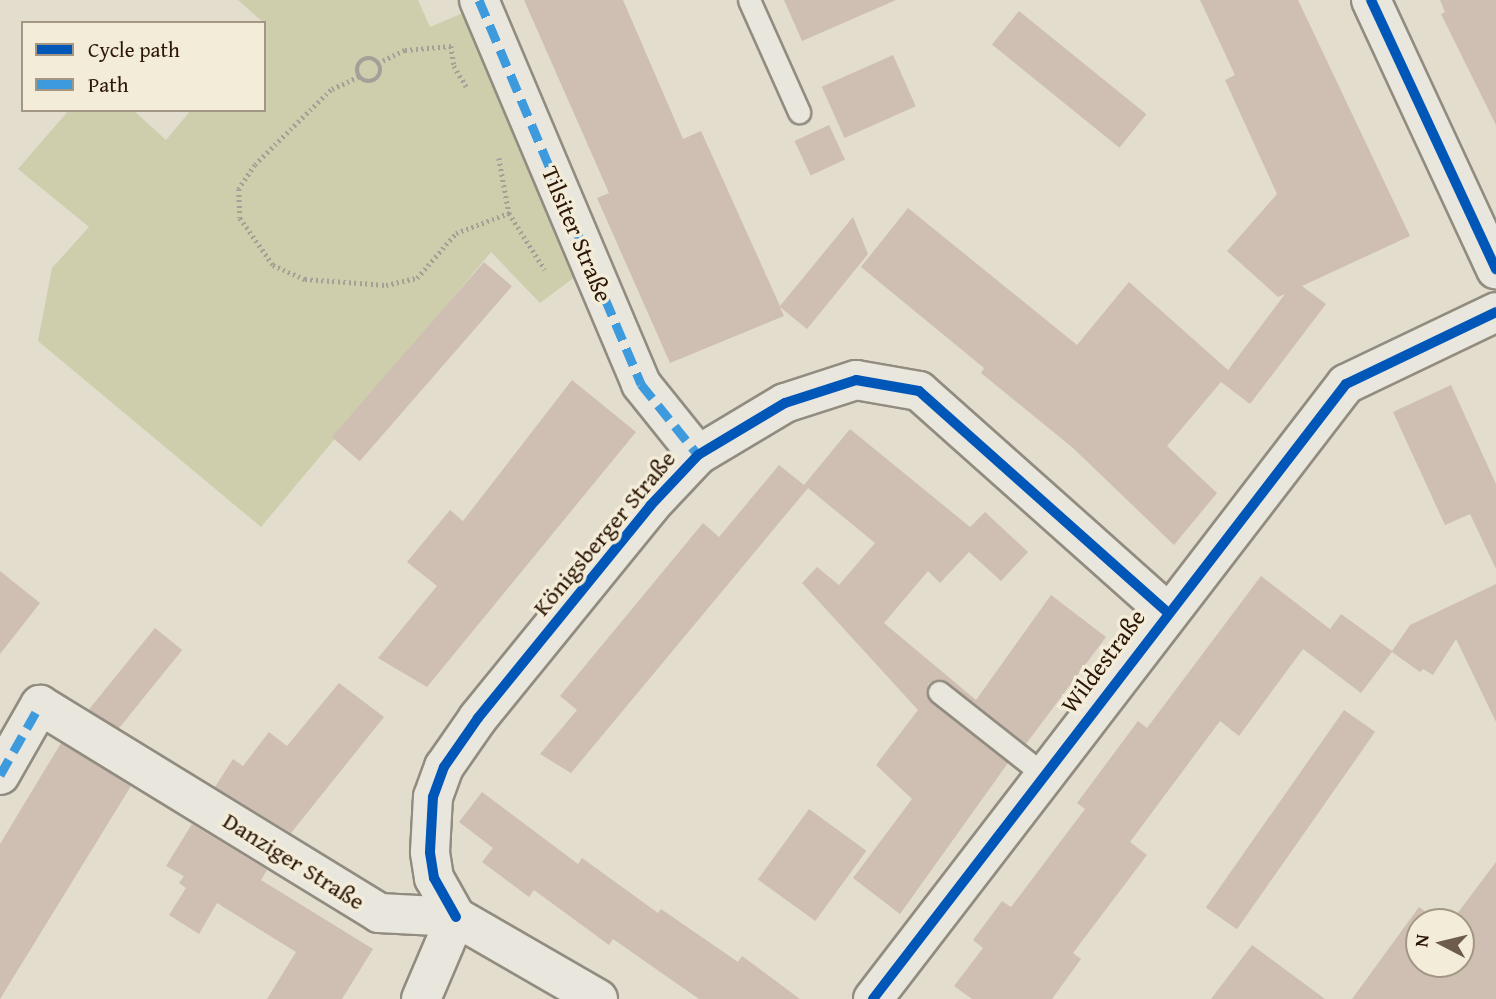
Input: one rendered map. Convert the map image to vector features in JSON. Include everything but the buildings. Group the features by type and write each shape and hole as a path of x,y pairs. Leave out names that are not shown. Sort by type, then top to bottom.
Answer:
{"street":[{"name":"Tilsiter Straße","path":"479,0 641,384 698,455"},
{"path":"1371,0 1496,269"},
{"name":"Wildestraße","path":"873,999 1167,612 1346,384 1496,312"},
{"name":"Königsberger Straße","path":"456,917 433,878 430,852 433,797 444,767 478,718 607,557 698,455 785,403 819,389 856,380 919,391 1167,612"},
{"name":"Danziger Straße","path":"0,775 40,705 379,913 456,917 598,999"},
{"path":"421,999 456,917"}],"lane":[{"path":"749,0 799,112"},
{"path":"939,692 1043,774"}],"path":[{"path":"378,63 405,50 451,46"},
{"path":"359,77 357,68 362,60 371,58 378,63 381,72 376,80 359,77 331,90 255,165 239,189 240,218 273,265 305,279 386,285 407,281 417,278 437,259 456,233 509,213"}],"green space":[{"path":"238,0 418,0 430,27 465,12 580,273 540,303 491,252 261,527 38,341 52,268 89,227 18,169 67,112 135,112 166,140 189,112 266,112 266,21 262,21"}],"marked path":[{"path":"479,0 641,384 698,455"},
{"path":"0,775 40,705"}],"cycle path":[{"path":"1371,0 1496,269"},
{"path":"873,999 1346,384 1496,312"},
{"path":"456,917 434,878 430,852 433,797 444,767 478,718 650,506 698,455 785,403 856,380 919,391 1167,612"}]}
